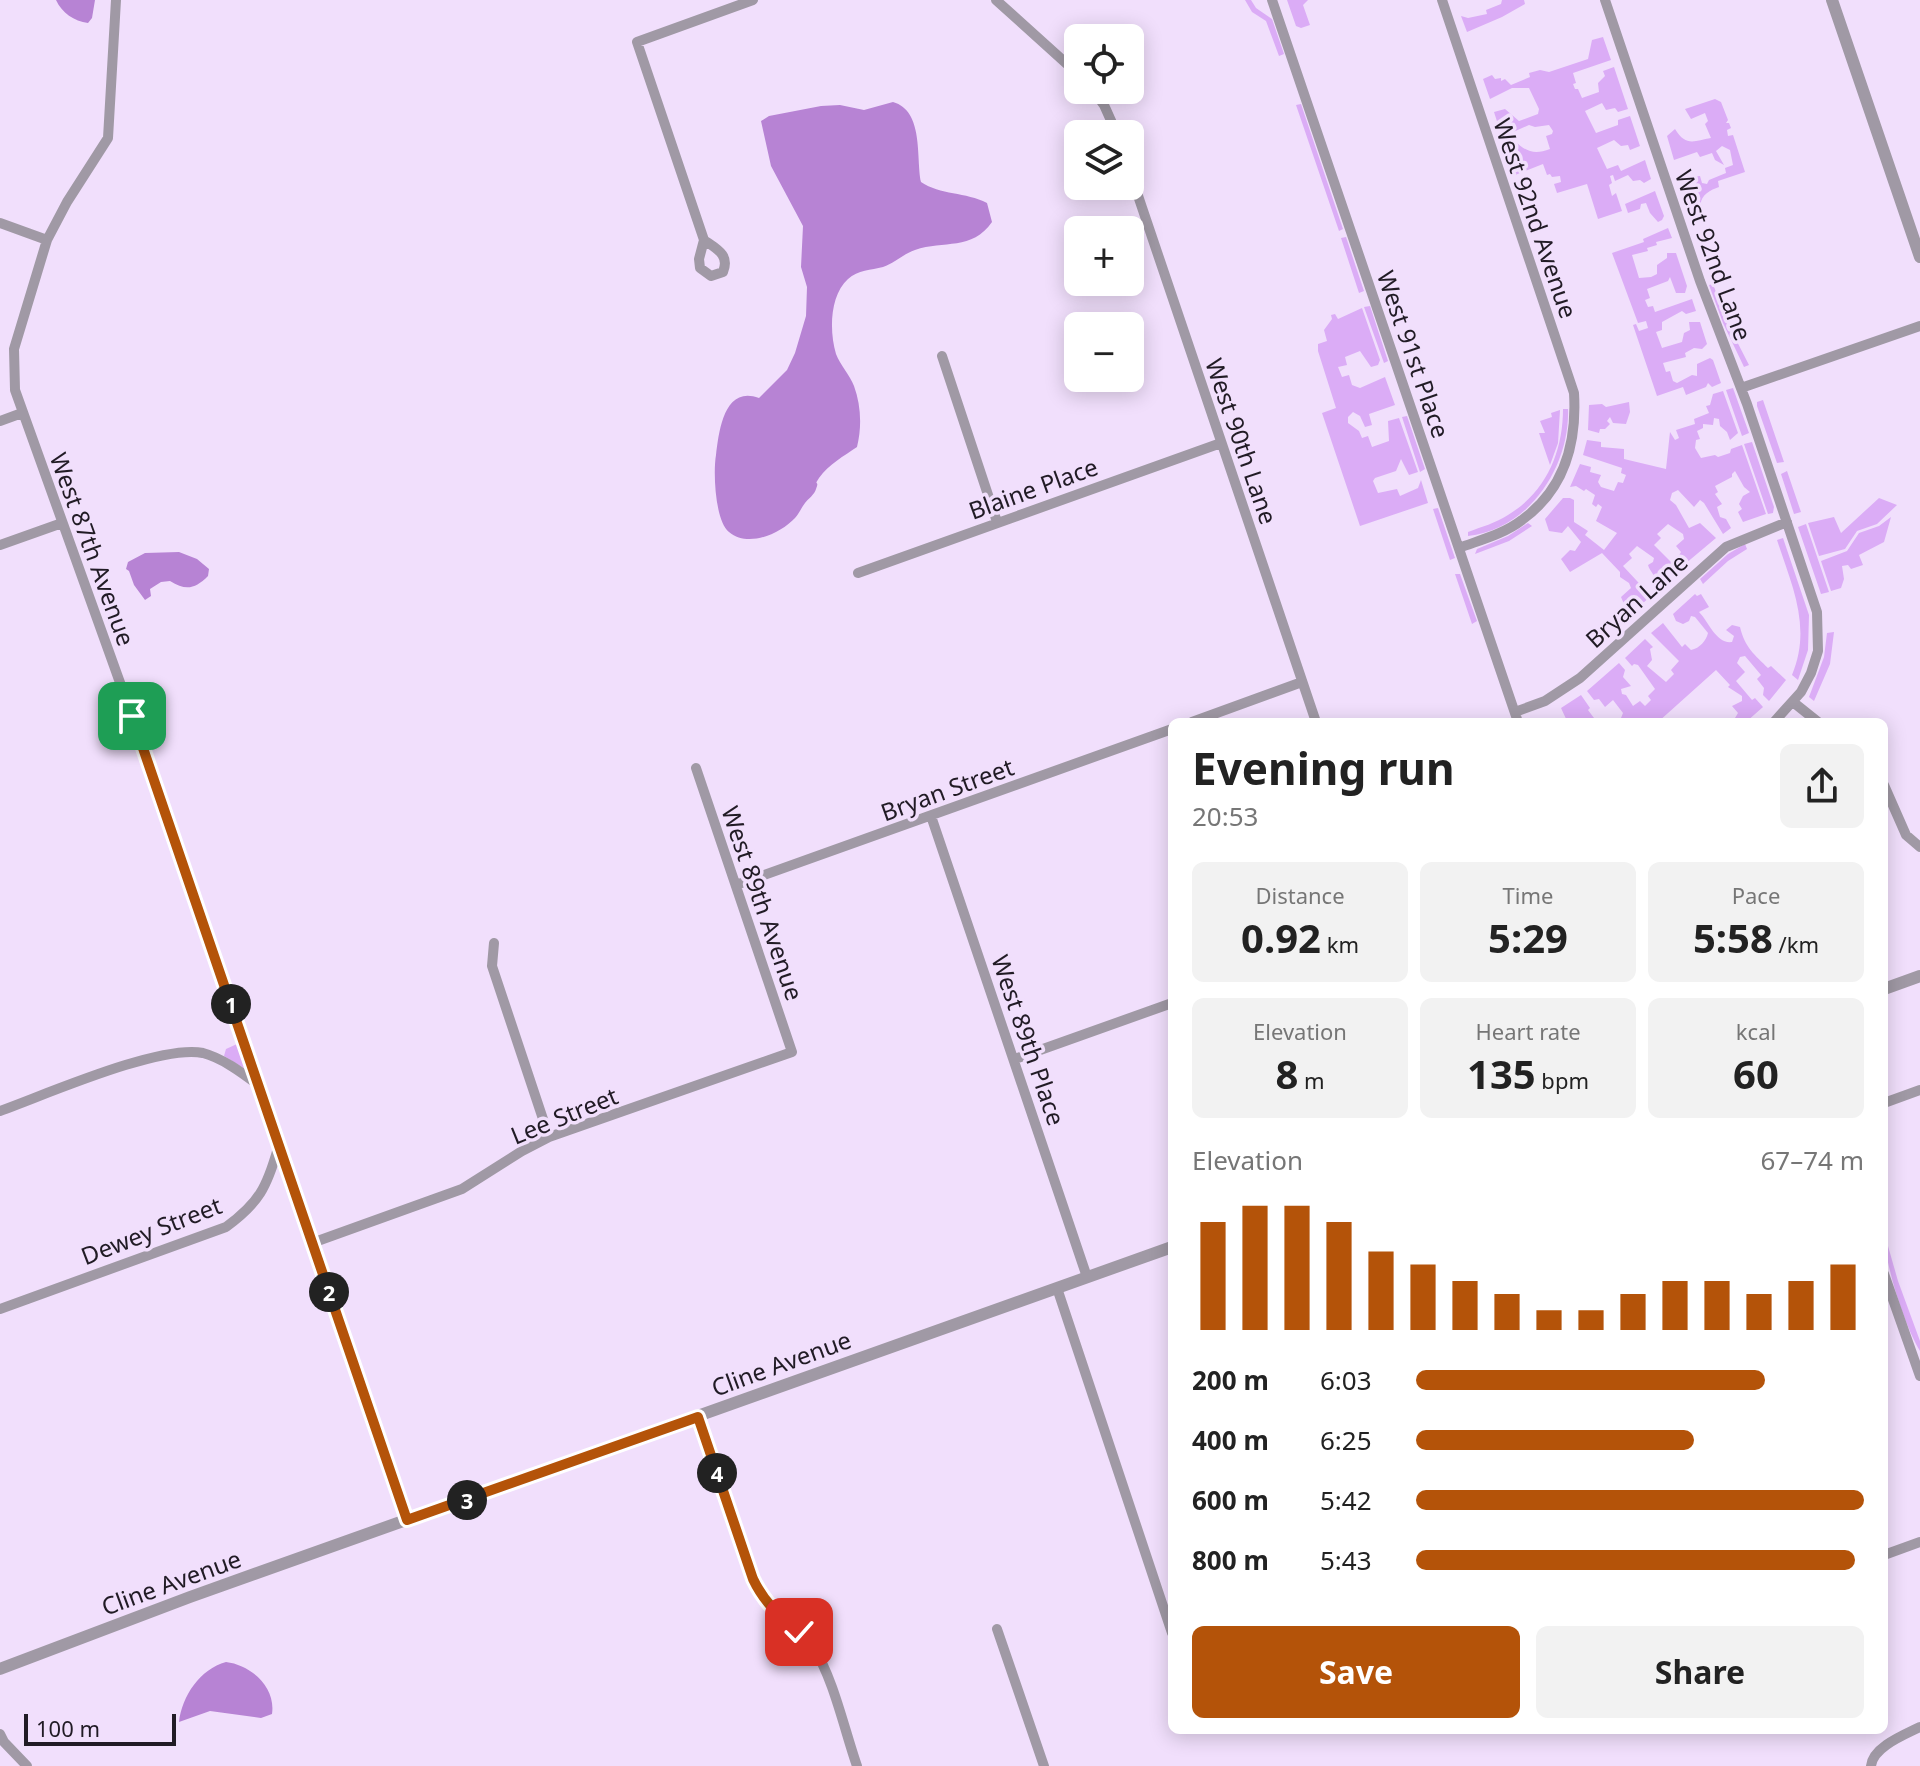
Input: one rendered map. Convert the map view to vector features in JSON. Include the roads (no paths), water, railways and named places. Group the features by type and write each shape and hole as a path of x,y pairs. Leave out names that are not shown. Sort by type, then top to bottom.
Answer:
{"street":[{"name":"West 87th Avenue","path":"116,0 108,138 47,240 14,349 15,390 127,702 407,1520"},
{"path":"704,240 637,42 726,5 753,0"},
{"path":"996,0 1064,61"},
{"name":"West 91st Place","path":"1272,0 1516,717"},
{"name":"West 92nd Avenue","path":"1442,0 1574,393 1575,425 1570,452 1556,483 1542,503 1522,521 1459,548"},
{"name":"West 92nd Lane","path":"1605,0 1817,612 1818,651 1811,673 1793,702 1778,718"},
{"path":"1832,0 1920,257"},
{"name":"West 90th Lane","path":"1139,200 1315,718"},
{"path":"0,223 47,240"},
{"path":"1741,388 1920,326"},
{"path":"942,356 997,522"},
{"path":"0,421 22,413"},
{"name":"Blaine Place","path":"858,573 1221,443"},
{"name":"Bryan Lane","path":"1516,717 1580,678 1726,547 1787,522"},
{"path":"0,545 62,523"},
{"path":"1203,718 1302,682"},
{"path":"1793,702 1813,718"},
{"name":"Bryan Street","path":"736,885 1168,730"},
{"name":"West 89th Avenue","path":"696,768 792,1052"},
{"path":"1888,794 1906,835 1920,847"},
{"name":"West 89th Place","path":"931,816 1087,1277"},
{"path":"494,943 492,966 549,1137"},
{"path":"1888,988 1920,976"},
{"path":"1015,1059 1168,1004"},
{"path":"0,1111 149,1058 187,1051 206,1054 236,1069 258,1085"},
{"name":"Lee Street","path":"312,1243 462,1189 549,1137 792,1052"},
{"path":"1888,1102 1920,1090"},
{"name":"Dewey Street","path":"0,1309 226,1227 250,1209 270,1178 279,1147"},
{"name":"Cline Avenue","path":"0,1669 190,1597 1168,1248"},
{"path":"1888,1285 1919,1370"},
{"path":"1057,1288 1168,1621"},
{"path":"698,1417 753,1579 761,1596 777,1615 814,1648 857,1766"},
{"path":"1888,1554 1920,1542"},
{"path":"997,1629 1044,1766"},
{"path":"1871,1766 1878,1751 1920,1727"},
{"path":"0,1734 27,1766"}]}
